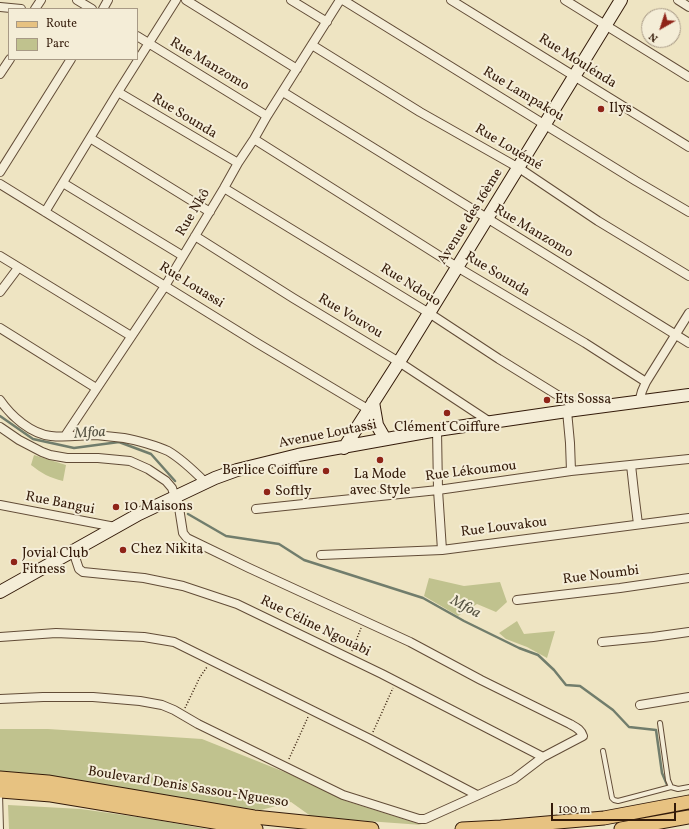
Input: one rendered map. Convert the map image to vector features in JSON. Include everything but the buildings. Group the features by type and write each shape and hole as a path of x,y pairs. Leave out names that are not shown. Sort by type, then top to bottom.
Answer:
{"main road":[{"name":"Avenue des 16ème","path":"344,448 372,408 621,0"},
{"name":"Avenue Loutassi","path":"0,592 115,527 205,482 237,470 298,455 344,448 437,430 689,395"},
{"path":"372,408 377,425 385,439"},
{"name":"Boulevard Denis Sassou-Nguesso","path":"0,778 48,782 254,817 280,824 372,829"},
{"name":"Boulevard Denis Sassou-Nguesso","path":"0,792 51,795 256,829"},
{"path":"462,829 604,818 689,802"},
{"path":"621,829 689,817"}],"street":[{"path":"77,0 90,8"},
{"path":"138,59 176,0"},
{"path":"186,0 297,69"},
{"path":"291,0 327,22"},
{"name":"Rue Nkô","path":"65,436 165,286 238,163 340,0"},
{"name":"Rue Lampakou","path":"343,0 636,181 689,212"},
{"name":"Rue Moulénda","path":"451,0 689,147"},
{"path":"565,0 689,77"},
{"path":"678,0 689,7"},
{"path":"0,7 10,8"},
{"name":"Rue Manzomo","path":"138,37 267,116"},
{"name":"Rue Louémé","path":"312,46 420,112 519,168 598,221 689,276"},
{"path":"0,74 9,60"},
{"path":"0,172 70,60"},
{"path":"45,212 138,60"},
{"name":"Rue Sounda","path":"118,92 238,163"},
{"name":"Rue Manzomo","path":"282,92 689,343"},
{"path":"90,138 210,212"},
{"name":"Rue Sounda","path":"254,139 458,267 585,343 646,382"},
{"name":"Rue Louassi","path":"0,184 257,343 372,408"},
{"path":"63,184 183,256"},
{"name":"Rue Ndouo","path":"224,188 429,313 499,359 580,409"},
{"name":"Rue Vouvou","path":"195,236 293,298 399,362 490,422"},
{"path":"0,256 131,336"},
{"path":"0,292 18,268"},
{"path":"639,402 646,382 689,313"},
{"path":"0,328 96,388"},
{"path":"0,400 5,408 15,418 38,433 50,436 97,436 124,438 149,445 168,451 188,466 205,482"},
{"path":"567,411 571,472"},
{"path":"0,427 19,440 50,455 67,458 98,458 130,461 148,469 166,481 172,488 176,496 183,533 187,538 364,622 410,642 481,680 570,724 580,730 582,736 542,757 514,779 425,819 419,819 343,795 162,705 140,701 93,697 0,699"},
{"path":"437,430 438,490 442,550"},
{"name":"Rue Lékoumou","path":"256,509 438,490 689,458"},
{"path":"631,465 638,524"},
{"name":"Rue Bangui","path":"0,505 115,527"},
{"name":"Rue Louvakou","path":"322,555 442,550 689,518"},
{"name":"Rue Céline Ngouabi","path":"73,551 79,569 83,572 144,578 183,586 237,604 349,658 542,757"},
{"name":"Rue Noumbi","path":"517,600 689,578"},
{"path":"602,642 689,632"},
{"path":"0,637 56,633 144,637 174,642 370,739 477,795"},
{"path":"640,704 689,698"}],"lane":[{"path":"660,723 668,780 671,787"},
{"path":"603,751 612,798 614,800 618,801 671,787 678,789 689,787"},
{"path":"0,792 1,829"}],"path":[{"path":"349,658 364,622"},
{"path":"182,715 200,677 211,660"},
{"path":"370,739 396,682"},
{"path":"285,766 312,710"}],"green space":[{"path":"34,455 66,465 63,481 46,475 31,465"},
{"path":"429,578 464,586 500,582 507,602 496,612 477,604 458,616 424,596"},
{"path":"517,621 524,634 555,631 547,658 527,647 506,639 499,633"},
{"path":"0,729 48,729 202,739 287,773 346,801 422,825 312,817 291,802 261,810 0,777"},
{"path":"8,805 81,809 207,829 9,829"}],"waterway":[{"name":"Mfoa","path":"0,416 33,439 74,448 119,442 151,454 175,481"},
{"name":"Mfoa","path":"188,514 226,536 279,544 304,560 423,598 464,621 519,648 538,655 554,670 566,685 580,686 613,710 629,727 656,730 662,773 668,787"}],"place":[{"name":"Ilys","path":"601,109"},
{"name":"Ets Sossa","path":"547,400"},
{"name":"Clément Coiffure","path":"447,413"},
{"name":"La Mode avec Style","path":"380,460"},
{"name":"Berlice Coiffure","path":"326,471"},
{"name":"Softly","path":"267,492"},
{"name":"10 Maisons","path":"116,507"},
{"name":"Chez Nikita","path":"123,550"},
{"name":"Jovial Club Fitness","path":"14,562"}]}
